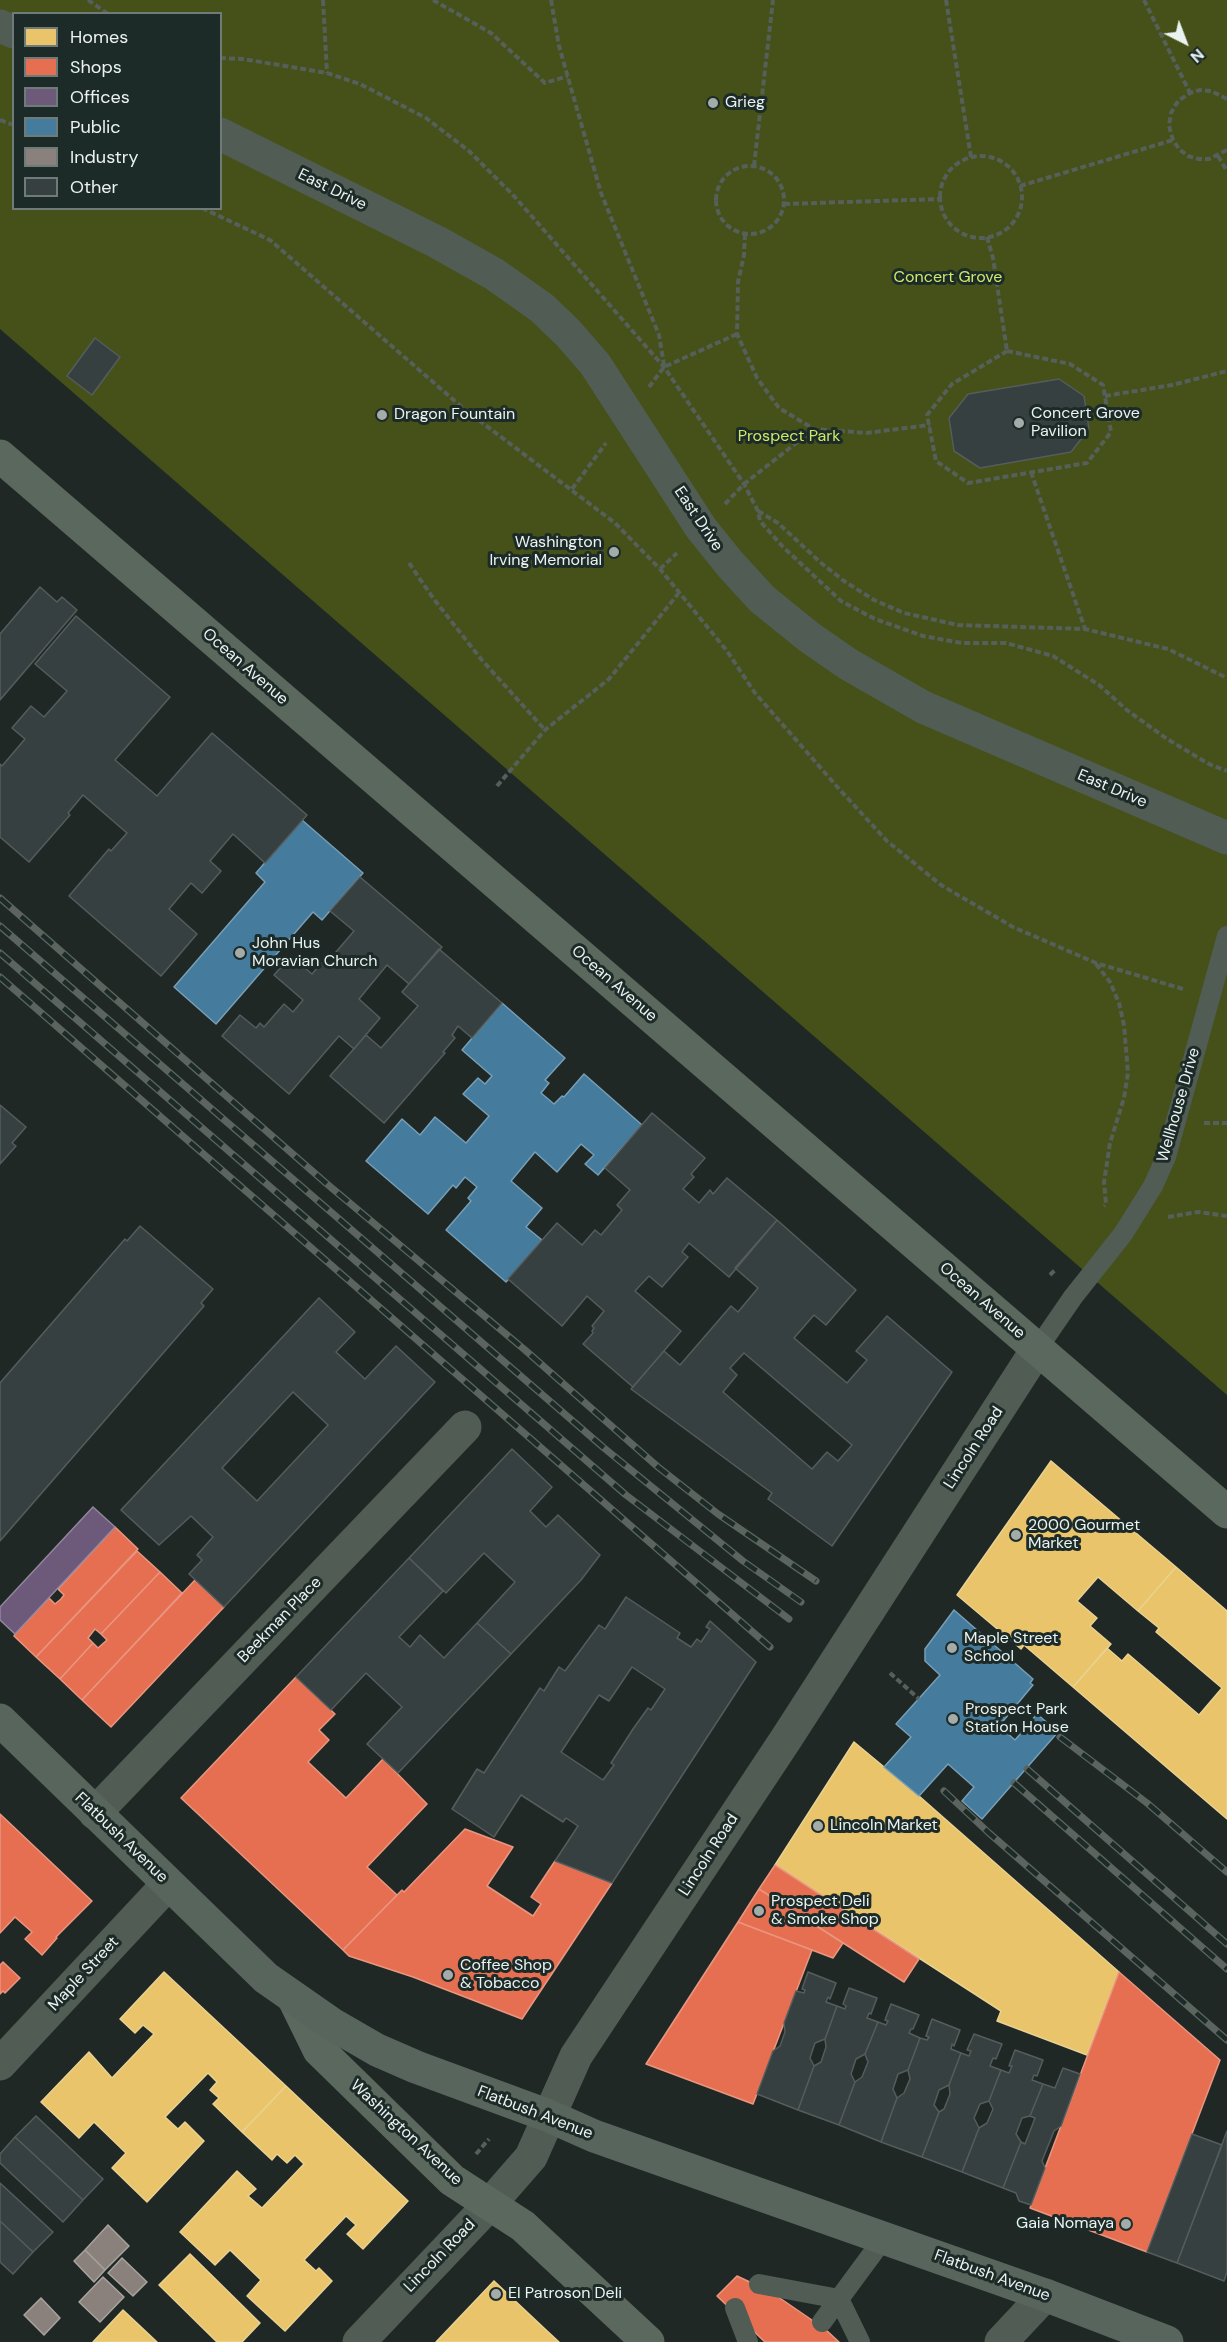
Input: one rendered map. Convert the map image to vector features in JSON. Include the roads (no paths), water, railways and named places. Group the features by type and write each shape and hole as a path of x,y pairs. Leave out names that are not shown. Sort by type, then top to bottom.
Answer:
{"main road":[{"name":"Ocean Avenue","path":"0,456 1227,1512"},
{"name":"Flatbush Avenue","path":"0,1720 266,1978 332,2024 377,2049 416,2067 549,2116 594,2136 1045,2295 1167,2342"},
{"name":"Washington Avenue","path":"294,1999 319,2050 452,2180 523,2226 648,2342"}],"street":[{"name":"East Drive","path":"222,135 437,242 494,274 542,308 596,364 702,528 730,564 762,600 809,638 848,664 923,707 1227,838"},
{"name":"Lincoln Road","path":"359,2342 490,2204 531,2157 576,2056 786,1739 1038,1348"},
{"name":"Beekman Place","path":"95,1813 465,1427"},
{"name":"Maple Street","path":"0,2064 168,1884"},
{"path":"1002,2342 1045,2295"}],"lane":[{"name":"Wellhouse Drive","path":"1038,1348 1073,1298 1123,1234 1153,1186 1173,1134 1227,936"},
{"path":"822,2322 884,2238"},
{"path":"759,2284 839,2299"},
{"path":"785,2300 839,2299"},
{"path":"839,2299 853,2342"},
{"path":"839,2299 860,2342"},
{"path":"735,2308 755,2337"}],"railway":[{"path":"0,898 327,1184 525,1350 658,1467 718,1514 816,1581"},
{"path":"0,926 604,1448 743,1561 801,1602"},
{"path":"0,953 626,1495 789,1619"},
{"path":"0,977 770,1647"},
{"path":"1060,1737 1147,1803 1227,1872"},
{"path":"1027,1769 1227,1944"},
{"path":"1014,1783 1227,1969"},
{"path":"944,1791 989,1833 1227,2040"}],"place":[{"name":"Grieg","path":"713,103"},
{"name":"Dragon Fountain","path":"382,415"},
{"name":"Concert Grove Pavilion","path":"1019,423"},
{"name":"Washington Irving Memorial","path":"614,552"},
{"name":"John Hus Moravian Church","path":"240,953"},
{"name":"2000 Gourmet Market","path":"1016,1535"},
{"name":"Maple Street School","path":"952,1648"},
{"name":"Prospect Park Station House","path":"953,1719"},
{"name":"Lincoln Market","path":"818,1826"},
{"name":"Prospect Deli & Smoke Shop","path":"759,1911"},
{"name":"Coffee Shop & Tobacco","path":"448,1975"},
{"name":"Gaia Nomaya","path":"1126,2224"},
{"name":"El Patroson Deli","path":"496,2294"}],"park label":[{"name":"Concert Grove","path":"948,278"},
{"name":"Prospect Park","path":"789,437"}]}
